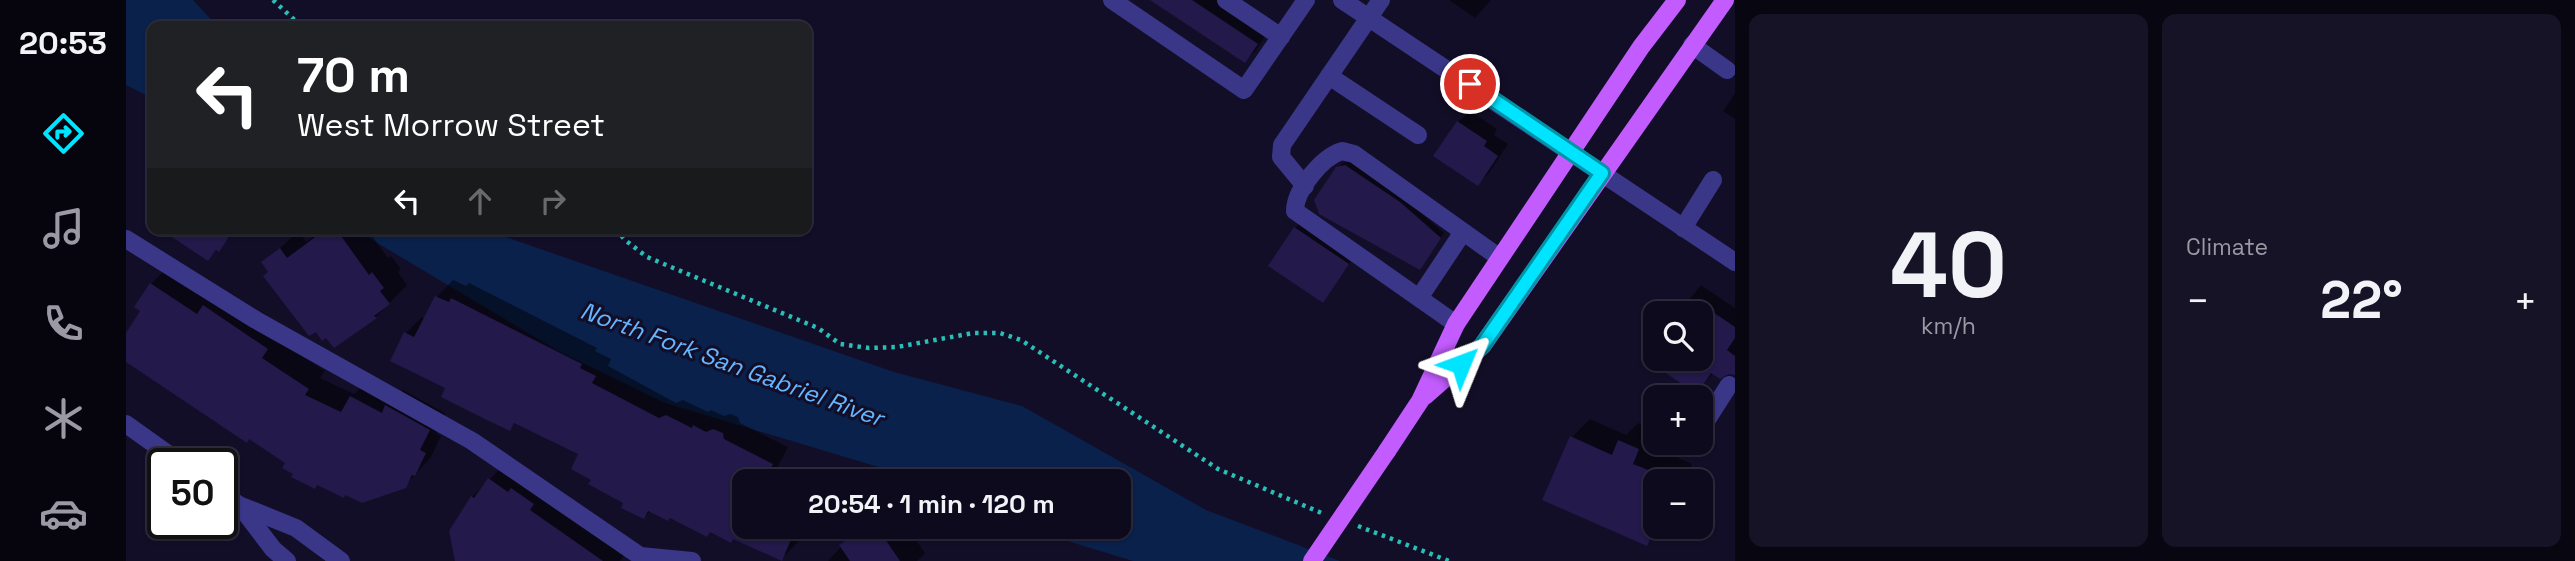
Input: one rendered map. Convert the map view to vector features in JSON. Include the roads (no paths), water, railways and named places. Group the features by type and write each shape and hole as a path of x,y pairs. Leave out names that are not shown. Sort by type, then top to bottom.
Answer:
{"main road":[{"path":"1312,561 1420,401 1456,324 1642,47 1677,0"},
{"path":"1420,401 1482,346 1725,0"}],"street":[{"path":"1112,0 1244,90 1306,0"},
{"path":"1226,0 1281,37"},
{"path":"1342,0 1735,262"},
{"path":"1306,186 1281,158 1282,145 1381,0"},
{"path":"1692,46 1727,70"},
{"path":"1329,76 1418,135"},
{"path":"1456,324 1295,211 1295,200 1323,161 1342,151 1354,154 1500,258"},
{"path":"1683,228 1713,180"},
{"path":"1419,298 1463,232"},
{"path":"126,239 256,320 472,441 640,556 692,561"},
{"path":"1713,411 1729,386"},
{"path":"126,424 160,448"},
{"path":"239,505 273,549 287,561"},
{"path":"239,505 296,528 341,561"}],"water":[{"path":"126,0 193,0 212,21 147,21 147,96 126,85"},
{"name":"North Fork San Gabriel River","path":"364,235 500,235 894,372 1022,406 1206,510 1340,561 1133,561 1061,539 1131,539 1131,469 885,469 665,403 560,352"}]}
